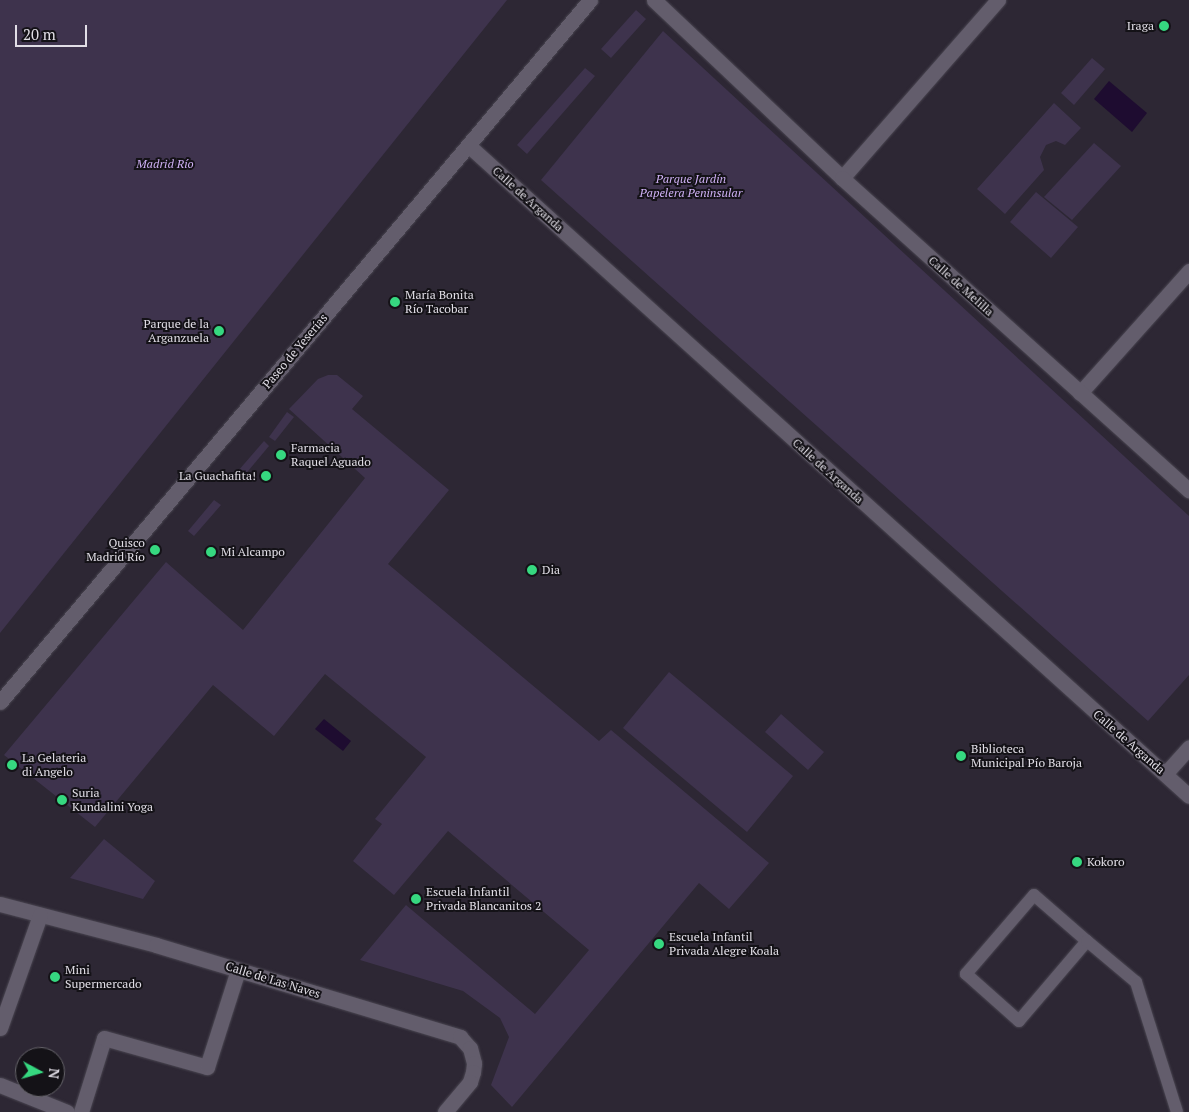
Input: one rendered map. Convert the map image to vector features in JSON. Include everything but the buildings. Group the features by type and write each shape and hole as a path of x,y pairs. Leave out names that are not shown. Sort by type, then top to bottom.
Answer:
{"street":[{"name":"Paseo de Yeserías","path":"0,702 590,0"},
{"name":"Calle de Melilla","path":"654,0 842,178 1189,490"},
{"path":"842,178 998,0"},
{"name":"Calle de Arganda","path":"468,145 1189,796"},
{"path":"1080,393 1189,271"},
{"path":"1165,774 1189,747"},
{"name":"Calle de Las Naves","path":"0,904 238,970 460,1037 470,1048 474,1063 473,1072 470,1082 446,1112"},
{"path":"0,1028 40,915"},
{"path":"81,1112 104,1038 207,1067 238,970"},
{"path":"0,1085 67,1112"}],"lane":[{"path":"1087,941 1020,1020 966,974 1034,895 1136,982 1177,1112"}],"green space":[{"name":"Madrid Río","path":"0,0 507,0 0,633"},
{"path":"636,10 646,19 611,58 601,49"},
{"name":"Parque Jardín Papelera Peninsular","path":"663,31 1189,516 1189,675 1148,721 541,180"},
{"path":"1092,58 1105,69 1074,105 1061,93"},
{"path":"585,68 595,76 527,154 517,145"},
{"path":"1054,103 1081,128 1065,145 1056,141 1046,145 1040,157 1044,170 1005,214 977,189"},
{"path":"1094,143 1121,166 1072,220 1044,197"},
{"path":"1036,192 1078,227 1051,258 1010,222"},
{"path":"328,375 337,375 363,396 352,409 449,490 388,564 599,741 611,730 769,863 729,909 699,883 512,1107 491,1085 509,1037 500,1018 463,991 360,960 406,905 535,1014 589,950 448,831 394,895 353,861 382,824 375,819 426,757 325,674 274,736 213,685 95,827 4,755 166,562 243,630 365,478 289,409 318,379"},
{"path":"287,412 294,417 275,441 269,437"},
{"path":"264,441 269,446 244,476 238,471"},
{"path":"214,500 221,505 194,536 188,531"},
{"path":"669,672 793,776 747,832 623,728"},
{"path":"781,714 824,752 808,770 765,732"},
{"path":"104,839 155,881 143,899 70,878"}],"shaded area":[{"path":"1109,81 1147,113 1132,132 1094,99"},
{"path":"324,719 351,741 343,751 315,729"}],"place":[{"name":"Iraga","path":"1164,26"},
{"name":"María Bonita Río Tacobar","path":"395,302"},
{"name":"Parque de la Arganzuela","path":"219,331"},
{"name":"Farmacia Raquel Aguado","path":"281,455"},
{"name":"La Guachafita!","path":"266,476"},
{"name":"Quisco Madrid Río","path":"155,550"},
{"name":"Mi Alcampo","path":"211,552"},
{"name":"Dia","path":"532,570"},
{"name":"Biblioteca Municipal Pío Baroja","path":"961,756"},
{"name":"La Gelateria di Angelo","path":"12,765"},
{"name":"Suria Kundalini Yoga","path":"62,800"},
{"name":"Kokoro","path":"1077,862"},
{"name":"Escuela Infantil Privada Blancanitos 2","path":"416,899"},
{"name":"Escuela Infantil Privada Alegre Koala","path":"659,944"},
{"name":"Mini Supermercado","path":"55,977"}]}
